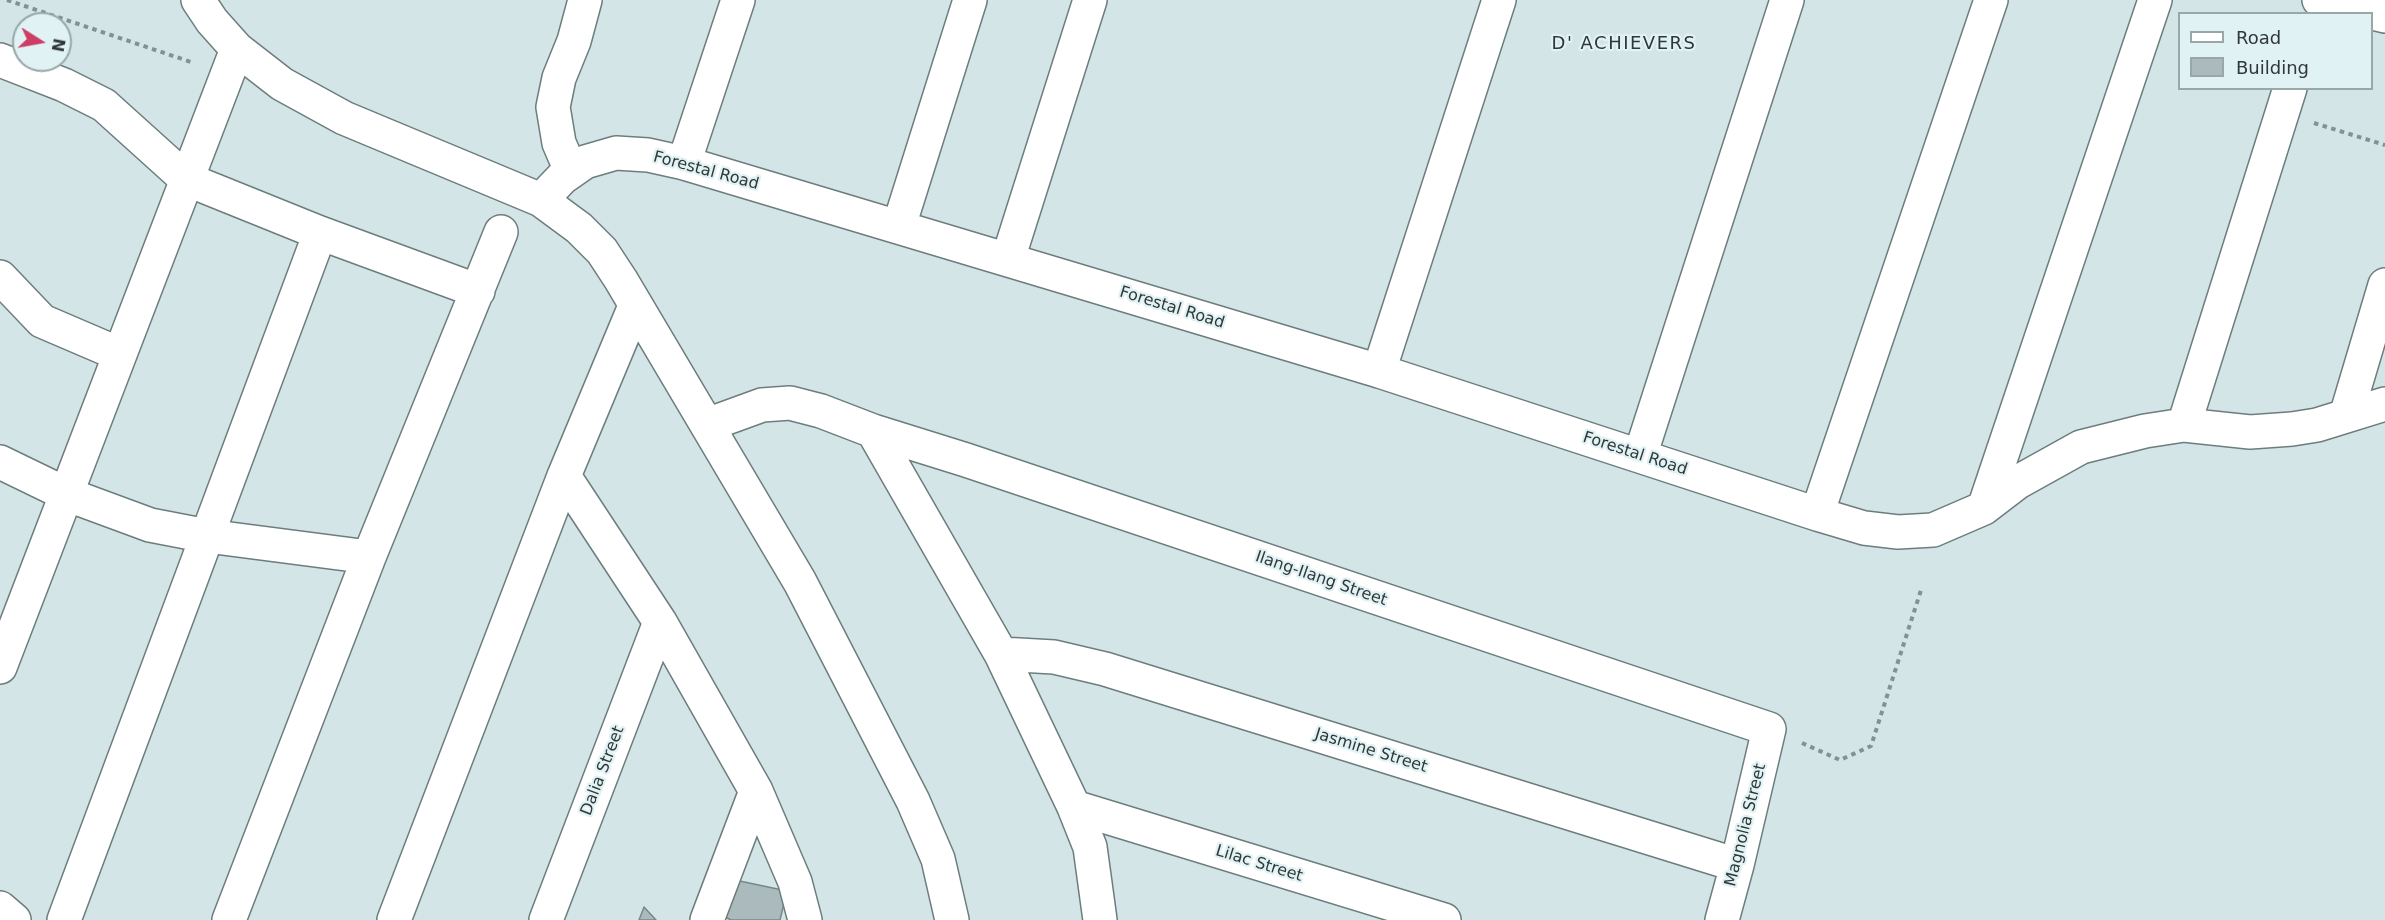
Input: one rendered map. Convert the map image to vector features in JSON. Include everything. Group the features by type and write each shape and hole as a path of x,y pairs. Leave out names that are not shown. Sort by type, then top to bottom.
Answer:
{"street":[{"path":"198,0 212,21 232,62 282,84 344,118 541,200 579,228 602,251 621,279 800,582 913,801 938,859 952,920"},
{"path":"571,171 558,143 553,107 585,0"},
{"path":"684,163 738,0"},
{"path":"899,226 970,0"},
{"path":"1008,259 1090,0"},
{"path":"1379,371 1499,0"},
{"path":"1640,456 1787,0"},
{"path":"1817,514 1991,0"},
{"path":"1984,508 2154,0"},
{"path":"2318,0 2368,12"},
{"path":"0,60 64,85 104,105 186,179 478,291"},
{"path":"2,657 232,62"},
{"path":"2184,425 2287,101"},
{"name":"Forestal Road","path":"541,200 562,178 585,162 616,153 648,155 684,163 1379,371 1817,514 1864,528 1898,532 1934,530 1984,508 2018,482 2081,447 2145,431 2184,425 2250,432 2317,425 2385,404"},
{"path":"64,920 320,232"},
{"path":"229,920 369,557 501,232"},
{"path":"0,277 42,321 119,354"},
{"path":"2346,416 2385,285"},
{"path":"394,920 564,476 635,306"},
{"name":"Ilang-Ilang Street","path":"707,425 762,405 790,403 821,411 873,431 1769,729"},
{"path":"873,431 1001,654 1074,807 1090,847 1100,920"},
{"path":"0,462 66,494 150,525 207,536 369,557"},
{"path":"564,476 660,622 756,791 795,882 805,920"},
{"name":"Dalia Street","path":"546,920 660,622"},
{"name":"Jasmine Street","path":"1001,654 1054,657 1105,669 1737,865"},
{"name":"Magnolia Street","path":"1722,920 1769,729"},
{"path":"707,920 756,791"},
{"name":"Lilac Street","path":"1074,807 1444,920"},
{"path":"0,908 14,920"}],"path":[{"path":"7,0 232,62"},
{"path":"2287,101 2385,145"},
{"path":"1769,729 1840,760 1871,746 1921,590"}],"building":[{"path":"735,880 787,891 780,920 731,920 719,914"},
{"path":"644,907 656,920 639,920"}],"district":[{"name":"D' ACHIEVERS","path":"1624,44"}]}
